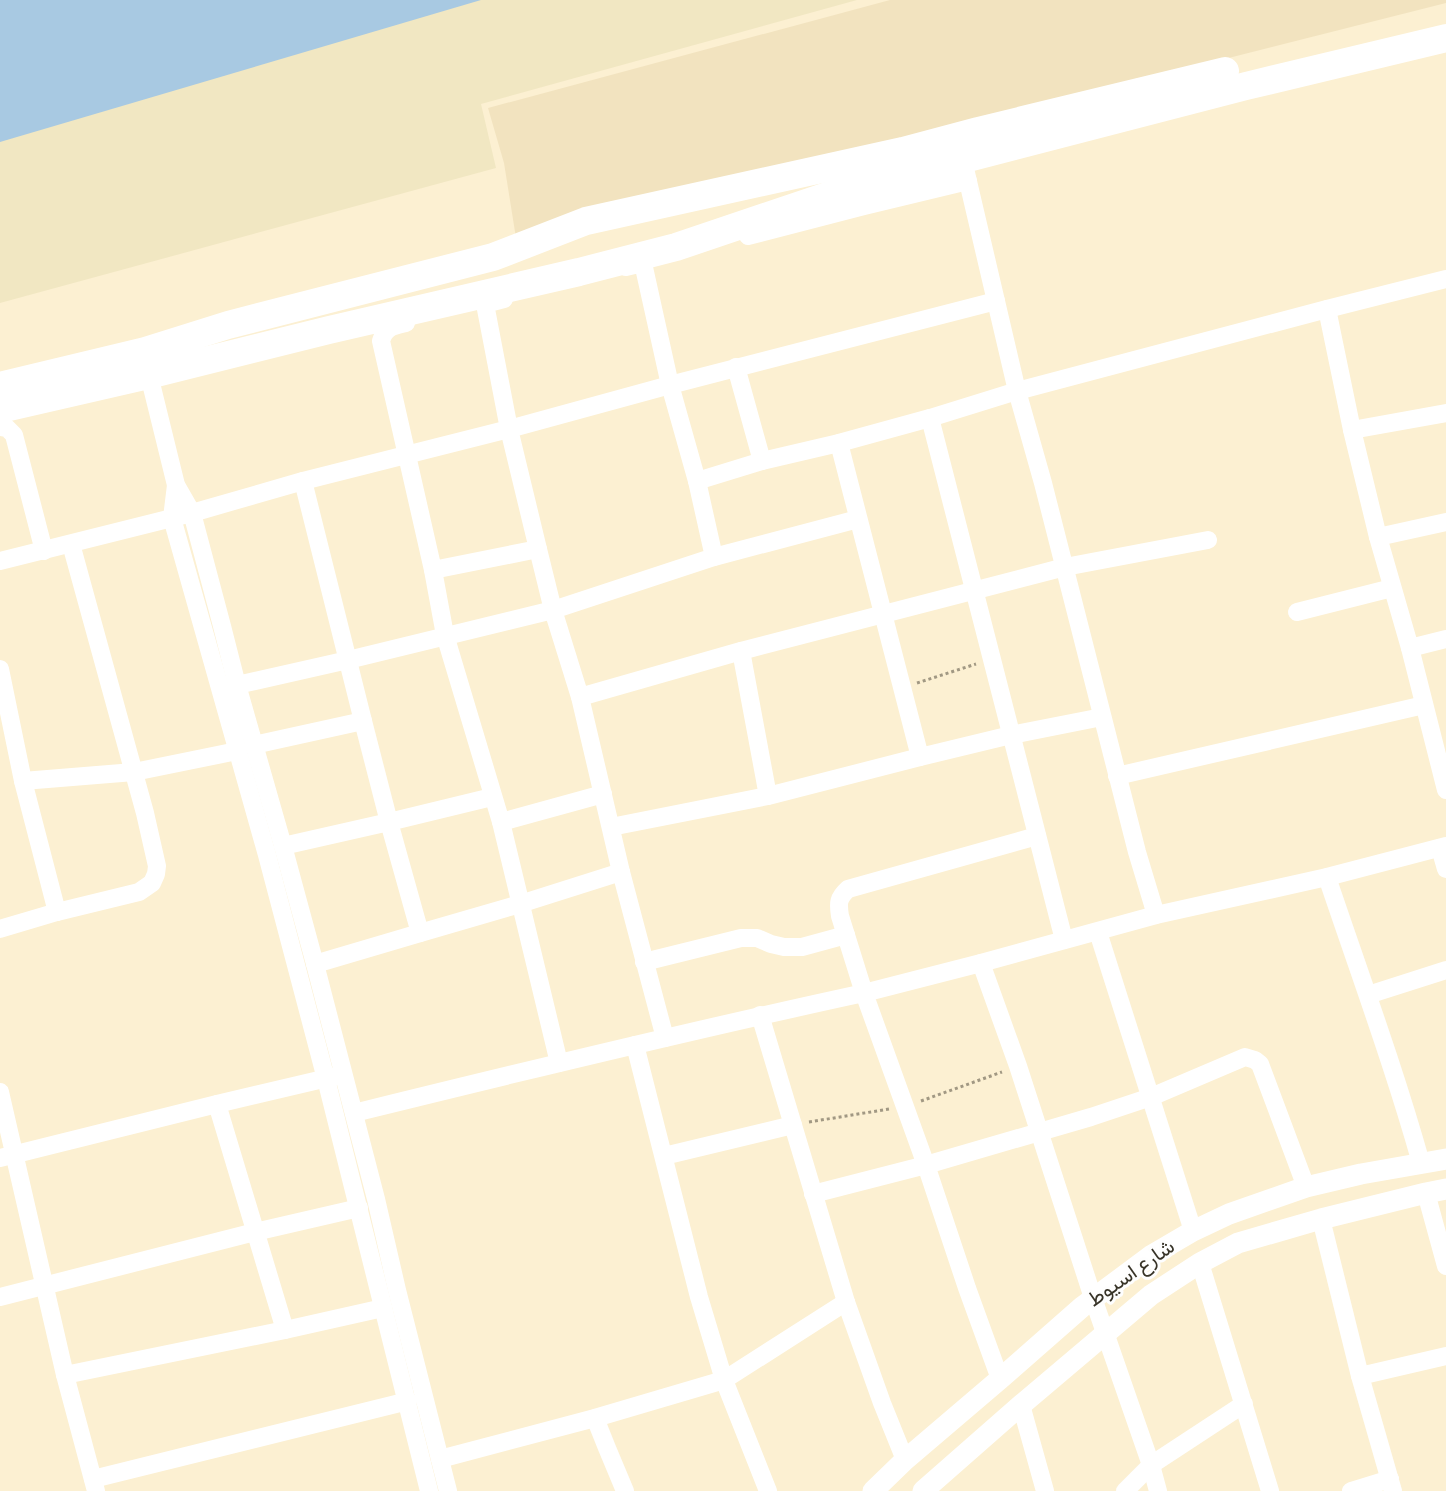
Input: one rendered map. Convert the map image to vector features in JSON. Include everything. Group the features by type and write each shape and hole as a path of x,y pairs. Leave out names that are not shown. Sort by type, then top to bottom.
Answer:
{"highway":[{"path":"0,386 146,363 329,330 579,272 676,247 845,190 965,171 1243,77 1446,18"},
{"path":"0,409 146,363 228,326 493,257 586,221 903,151 978,131 1446,38"},
{"path":"664,204 644,216 642,224 645,232 657,241 676,247"},
{"path":"579,272 602,260 612,246 607,231 597,223 586,221"}],"street":[{"path":"560,1063 501,822 445,635 433,570 381,341 383,336 392,326 864,206 965,171 1017,391 1065,567 1117,776 1156,915"},
{"path":"643,263 670,385 697,481 714,556"},
{"path":"697,481 762,461 930,418 1017,391 1327,309 1445,285"},
{"path":"0,561 192,513 303,481 996,301"},
{"path":"485,304 510,429 538,549 553,610 580,698 621,872 664,1038"},
{"path":"1327,309 1352,430 1378,537 1443,767 1446,790"},
{"path":"146,363 176,485 192,513 237,685 245,748 267,855 335,1077 354,1113 448,1491"},
{"path":"736,367 762,461"},
{"path":"1352,430 1446,413"},
{"path":"930,418 1064,940"},
{"path":"0,427 7,428 15,435 44,551"},
{"path":"839,443 920,757"},
{"path":"303,481 389,822 420,933"},
{"path":"176,485 172,518 245,748 283,846 315,964 359,1208 429,1491"},
{"path":"237,685 553,610 714,556 858,519"},
{"path":"1378,537 1446,522"},
{"path":"580,698 741,651 1065,567 1208,540"},
{"path":"0,929 139,891 152,883 156,874 157,866 134,772 71,544"},
{"path":"433,570 538,549"},
{"path":"1297,612 1392,588"},
{"path":"1410,648 1446,639"},
{"path":"741,651 768,796"},
{"path":"0,669 23,781 57,912"},
{"path":"1117,776 1424,705"},
{"path":"610,827 768,796 1011,735 1102,717"},
{"path":"23,781 134,772 363,721"},
{"path":"501,822 603,794"},
{"path":"283,846 492,797"},
{"path":"1000,1379 864,993 838,906 841,895 848,889 1037,836"},
{"path":"354,1113 760,1015 864,993 1156,915 1326,878 1443,847 1446,869"},
{"path":"315,964 621,872"},
{"path":"1326,878 1368,995 1421,1163"},
{"path":"1098,932 1192,1231"},
{"path":"644,962 741,938 757,938 784,947 802,947 846,935"},
{"path":"981,963 1158,1491"},
{"path":"1368,995 1446,970"},
{"path":"760,1015 846,1302 905,1460"},
{"path":"634,1045 699,1297 724,1380 768,1491"},
{"path":"813,1194 1039,1132 1151,1097 1248,1057 1260,1065 1306,1187"},
{"path":"7,1156 335,1077"},
{"path":"0,1092 7,1156 44,1285 94,1485 408,1401"},
{"path":"217,1104 285,1330"},
{"path":"664,1156 793,1125"},
{"name":"شارع اسيوط","path":"873,1491 905,1460 1093,1298 1192,1231 1230,1214 1306,1187 1446,1159"},
{"path":"1436,1191 1446,1266"},
{"name":"شارع اسيوط","path":"931,1488 1021,1405 1151,1295 1200,1263 1238,1244 1321,1219 1436,1191"},
{"path":"0,1297 359,1208"},
{"path":"1230,1214 1238,1244"},
{"path":"1321,1219 1360,1376 1391,1485 1351,1491"},
{"path":"1200,1263 1270,1491"},
{"path":"440,1459 595,1418 724,1380 846,1302"},
{"path":"65,1375 383,1308"},
{"path":"1360,1376 1446,1356"},
{"path":"1125,1491 1151,1465 1244,1404"},
{"path":"1021,1405 1045,1491"},
{"path":"595,1418 625,1491"}],"path":[{"path":"902,688 992,659"},
{"path":"793,1125 905,1107 1017,1066"}],"shaded area":[{"path":"890,0 1446,0 1446,3 516,238 504,163 488,108"}],"sand":[{"path":"456,0 857,0 481,104 496,168 0,303 0,113"}],"water":[{"path":"0,0 481,0 0,142"}]}
